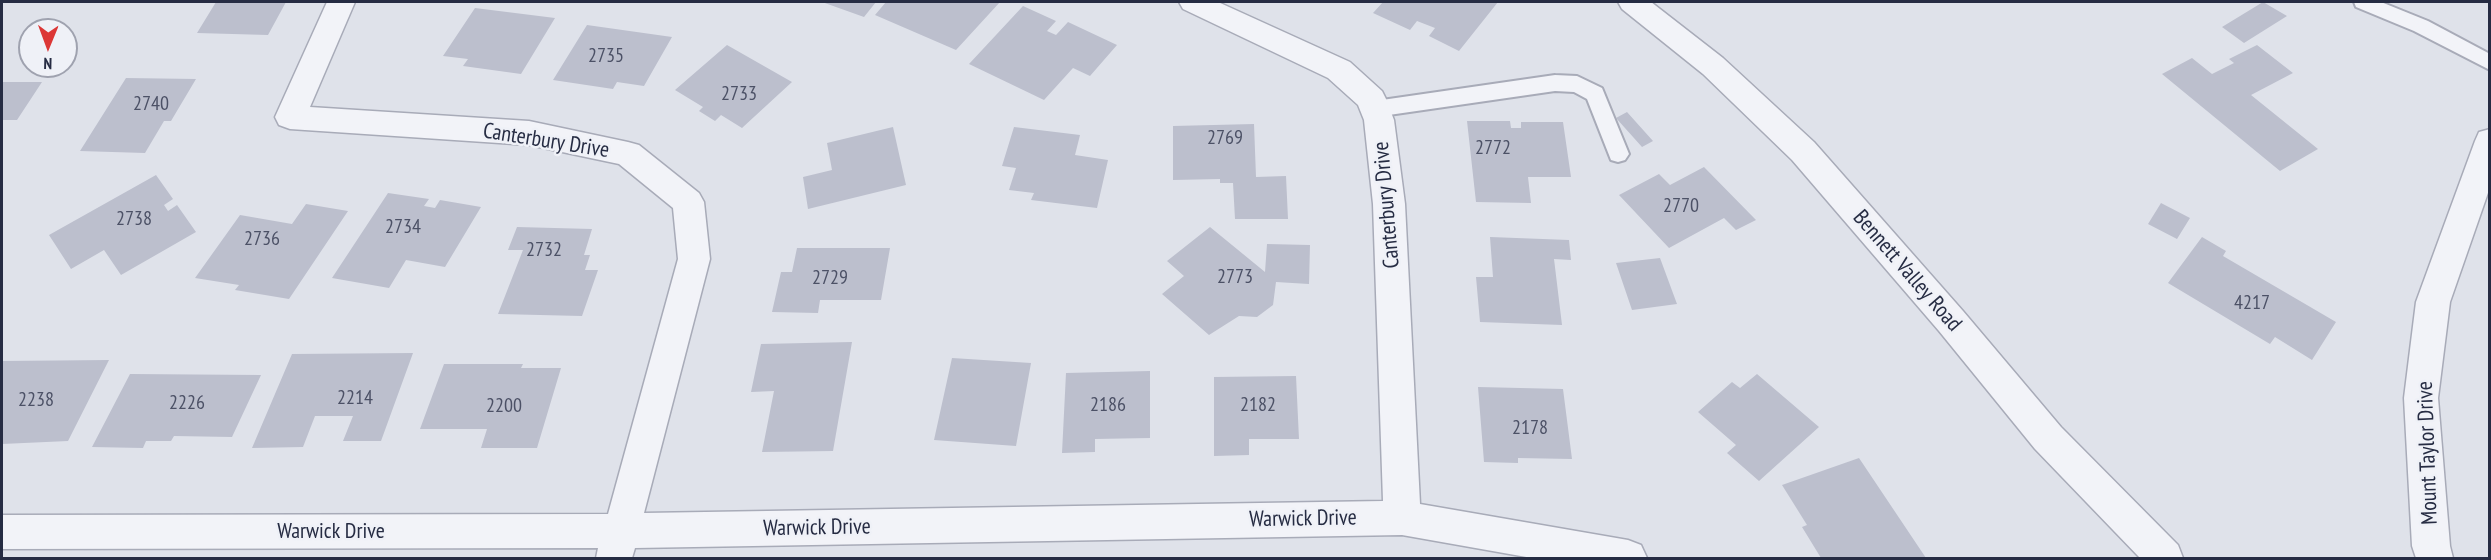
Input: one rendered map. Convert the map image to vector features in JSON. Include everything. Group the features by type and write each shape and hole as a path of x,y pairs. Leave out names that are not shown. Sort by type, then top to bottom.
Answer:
{"street":[{"name":"Canterbury Drive","path":"341,2 290,117 529,133 628,154 687,202 694,259 617,545"},
{"name":"Canterbury Drive","path":"1193,2 1340,70 1371,99 1379,120 1389,204 1402,518"},
{"name":"Bennett Valley Road","path":"1632,2 1713,66 1803,151 1951,321 2048,438 2165,558"},
{"name":"Mount Taylor Drive","path":"2434,558 2421,398 2433,302 2484,150 2490,141"},
{"name":"Warwick Drive","path":"2,532 617,545 1402,518 1628,558"}],"lane":[{"path":"2363,2 2421,26 2490,63"},
{"path":"1375,109 1555,83 1577,84 1595,94 1618,154"}],"building":[{"path":"216,2 286,2 268,35 197,33"},
{"path":"822,2 876,2 864,17"},
{"path":"886,2 1000,2 956,50 875,15"},
{"path":"1383,2 1498,2 1459,51 1429,36 1435,28 1417,21 1410,30 1373,13"},
{"path":"2263,2 2287,16 2244,43 2222,27"},
{"path":"1023,6 1056,21 1047,31 1056,35 1068,22 1117,45 1090,76 1073,68 1044,100 969,64"},
{"path":"475,8 555,18 521,74 463,66 468,59 443,56"},
{"path":"587,25 672,37 644,86 617,82 613,89 553,80"},
{"path":"727,45 792,82 742,128 721,115 715,121 699,111 703,107 675,90"},
{"path":"2257,45 2293,73 2251,95 2318,149 2280,171 2162,74 2192,58 2212,74 2234,63 2229,59"},
{"path":"126,78 196,79 171,121 164,121 145,153 80,151"},
{"path":"2,82 42,82 17,120 2,120"},
{"path":"1627,112 1653,141 1642,147 1616,118"},
{"path":"1467,121 1510,121 1511,128 1521,128 1521,122 1563,122 1571,177 1528,177 1531,203 1476,202"},
{"path":"1254,124 1256,177 1286,176 1288,219 1235,219 1233,183 1220,183 1220,179 1173,180 1173,126"},
{"path":"893,127 906,185 808,209 803,177 832,170 827,143"},
{"path":"1014,127 1080,135 1075,155 1108,160 1097,208 1031,200 1034,193 1009,190 1016,168 1002,166"},
{"path":"1704,167 1756,220 1736,230 1724,218 1669,248 1619,195 1659,174 1670,185"},
{"path":"156,175 173,199 164,205 168,211 177,205 196,232 121,275 104,250 71,269 49,235"},
{"path":"388,193 429,199 424,206 435,208 440,200 481,207 445,267 406,260 389,288 332,278"},
{"path":"2161,203 2190,218 2177,239 2148,224"},
{"path":"306,204 348,211 289,299 235,290 239,285 195,278 240,215 292,224"},
{"path":"517,227 592,229 584,255 590,255 585,270 598,270 582,316 498,314 523,250 508,250"},
{"path":"1210,227 1265,272 1267,244 1310,245 1309,284 1276,282 1273,305 1257,317 1239,316 1209,335 1162,294 1184,276 1167,261"},
{"path":"1490,237 1569,240 1571,260 1554,259 1562,325 1480,322 1476,277 1493,277"},
{"path":"2202,237 2226,251 2223,256 2336,322 2312,360 2275,337 2270,344 2168,283"},
{"path":"797,248 890,248 881,300 820,300 818,313 772,312 781,272 792,272"},
{"path":"1660,258 1677,304 1632,310 1616,263"},
{"path":"852,342 833,451 762,452 774,391 751,392 761,344"},
{"path":"413,353 381,441 343,441 353,416 315,416 303,447 252,448 292,354"},
{"path":"952,358 1031,363 1016,446 934,440"},
{"path":"109,360 68,441 2,444 2,361"},
{"path":"444,364 523,364 521,368 561,368 537,448 481,448 487,429 420,429"},
{"path":"1150,371 1150,438 1095,439 1095,452 1062,453 1066,373"},
{"path":"130,374 261,375 232,437 174,436 171,441 146,441 143,448 92,447"},
{"path":"1757,374 1819,427 1759,481 1727,453 1736,445 1698,412 1732,382 1740,388"},
{"path":"1296,376 1299,439 1249,439 1249,455 1214,456 1214,377"},
{"path":"1478,387 1563,389 1572,459 1518,458 1518,463 1484,462"},
{"path":"1859,458 1926,558 1821,558 1802,527 1807,525 1782,485"}]}
